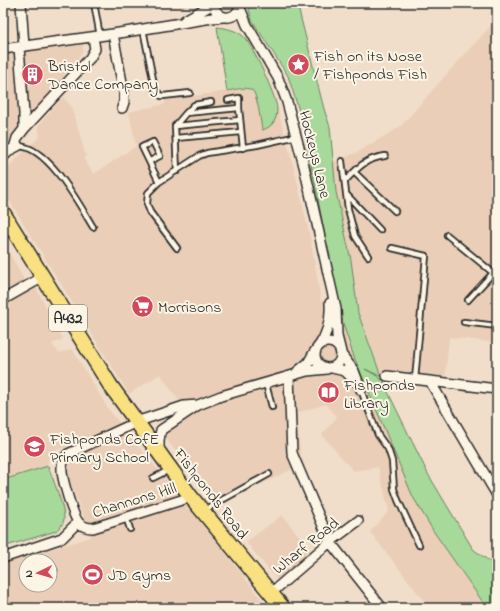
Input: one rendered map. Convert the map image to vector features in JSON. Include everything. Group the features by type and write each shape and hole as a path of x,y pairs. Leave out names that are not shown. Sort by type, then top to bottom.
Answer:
{"main road":[{"name":"Fishponds Road","path":"3,213 102,374 160,453 170,470 282,608"}],"street":[{"path":"21,3 24,129"},
{"path":"180,23 208,8 213,3"},
{"name":"Hockeys Lane","path":"213,3 216,12 242,25 257,41"},
{"path":"3,49 227,17 237,13 240,5"},
{"name":"Hockeys Lane","path":"240,5 247,25 281,84 291,114 336,309 338,339 341,353"},
{"path":"113,34 124,93 122,108"},
{"path":"3,158 16,147 17,138 24,129 90,58 95,49 97,36"},
{"path":"3,299 43,277"},
{"name":"Hockeys Lane","path":"289,377 305,366 325,335 330,315 329,280"},
{"path":"331,342 337,346 354,371 361,390 357,382 341,369 321,367 315,358 317,349 324,343 331,342"},
{"path":"329,368 339,363 341,353"},
{"name":"Hockeys Lane","path":"160,453 159,440 161,430 198,405 221,396 312,370 329,368"},
{"path":"387,376 431,383 497,389"},
{"path":"289,377 292,453 330,542 382,608"},
{"path":"431,383 497,495"},
{"name":"Hockeys Lane","path":"78,522 75,518 63,477 62,468 65,458 71,453 136,422 184,406 198,405"},
{"name":"Channons Hill","path":"3,558 62,538 78,522 84,527 90,528 191,497"},
{"name":"Wharf Road","path":"271,593 330,542 358,521"}],"lane":[{"path":"94,3 97,36"},
{"path":"143,29 154,84 158,93 163,96 190,93"},
{"path":"228,100 239,98 243,148"},
{"path":"177,171 175,126 194,106 211,102"},
{"path":"186,113 239,108"},
{"path":"175,126 240,120"},
{"path":"176,138 241,132"},
{"path":"177,248 150,212 147,204 148,193 159,182 199,156 207,153 243,148 297,136"},
{"path":"16,147 24,146 33,150 50,164 73,194 93,227"},
{"path":"345,181 365,162 373,157 385,156"},
{"path":"150,161 159,182"},
{"path":"342,161 348,209 354,236 368,256"},
{"path":"354,172 395,211"},
{"path":"347,195 380,230"},
{"path":"447,235 495,275 468,300"},
{"path":"392,248 426,256 415,380"},
{"path":"464,322 497,326"},
{"path":"266,384 272,407"},
{"path":"361,390 378,434 388,449 392,461 394,488 419,545"},
{"path":"154,478 170,470"},
{"path":"202,510 269,474"},
{"path":"126,517 130,529"}],"shaded area":[{"path":"497,19 497,343 449,337 445,379 380,372 358,313 351,260 336,192 333,162 358,152 401,126"},
{"path":"83,45 83,51 79,57 3,146 3,54"},
{"path":"269,85 277,107 294,168 311,241 321,301 337,297 351,349 413,496 441,542 487,608 428,608 429,607 370,532 389,511 378,467 353,471 322,435 337,417 326,404 297,413 300,451 303,464 217,506 167,440 168,433 172,428 190,416 160,374 129,394 3,189 3,172 40,136 38,126 63,97 72,107 86,157 84,159 94,174 136,146 129,112 165,104 165,100"},
{"path":"3,241 30,291 36,288 63,339 52,344 59,353 72,349 109,410 219,545 268,608 3,608 3,564 18,559 18,593 58,593 58,553 39,553 91,537 69,478 68,470 70,461 79,457 75,444 56,450 49,455 48,466 64,512 62,526 56,531 3,547"},
{"path":"282,515 317,558 284,588 246,542"}],"green space":[{"path":"252,3 297,3 330,127 336,192 351,260 358,313 381,376 365,369 379,377 381,380 383,379 428,474 473,549 497,567 497,608 487,608 434,532 413,497 354,357 344,327 337,297 303,123 288,76 252,20 249,10"},
{"path":"217,27 237,32 243,36 252,49 263,71 273,94 277,109 274,122 266,129 262,130 257,102 252,90 243,88 227,91"},
{"path":"48,466 64,513 63,524 56,531 3,547 3,480"}],"place":[{"name":"Fish on its Nose / Fishponds Fish","path":"298,64"},
{"name":"Bristol Dance Company","path":"33,74"},
{"name":"Morrisons","path":"143,306"},
{"name":"Fishponds Library","path":"329,393"},
{"name":"Fishponds CofE Primary School","path":"34,447"},
{"name":"JD Gyms","path":"92,574"}]}
